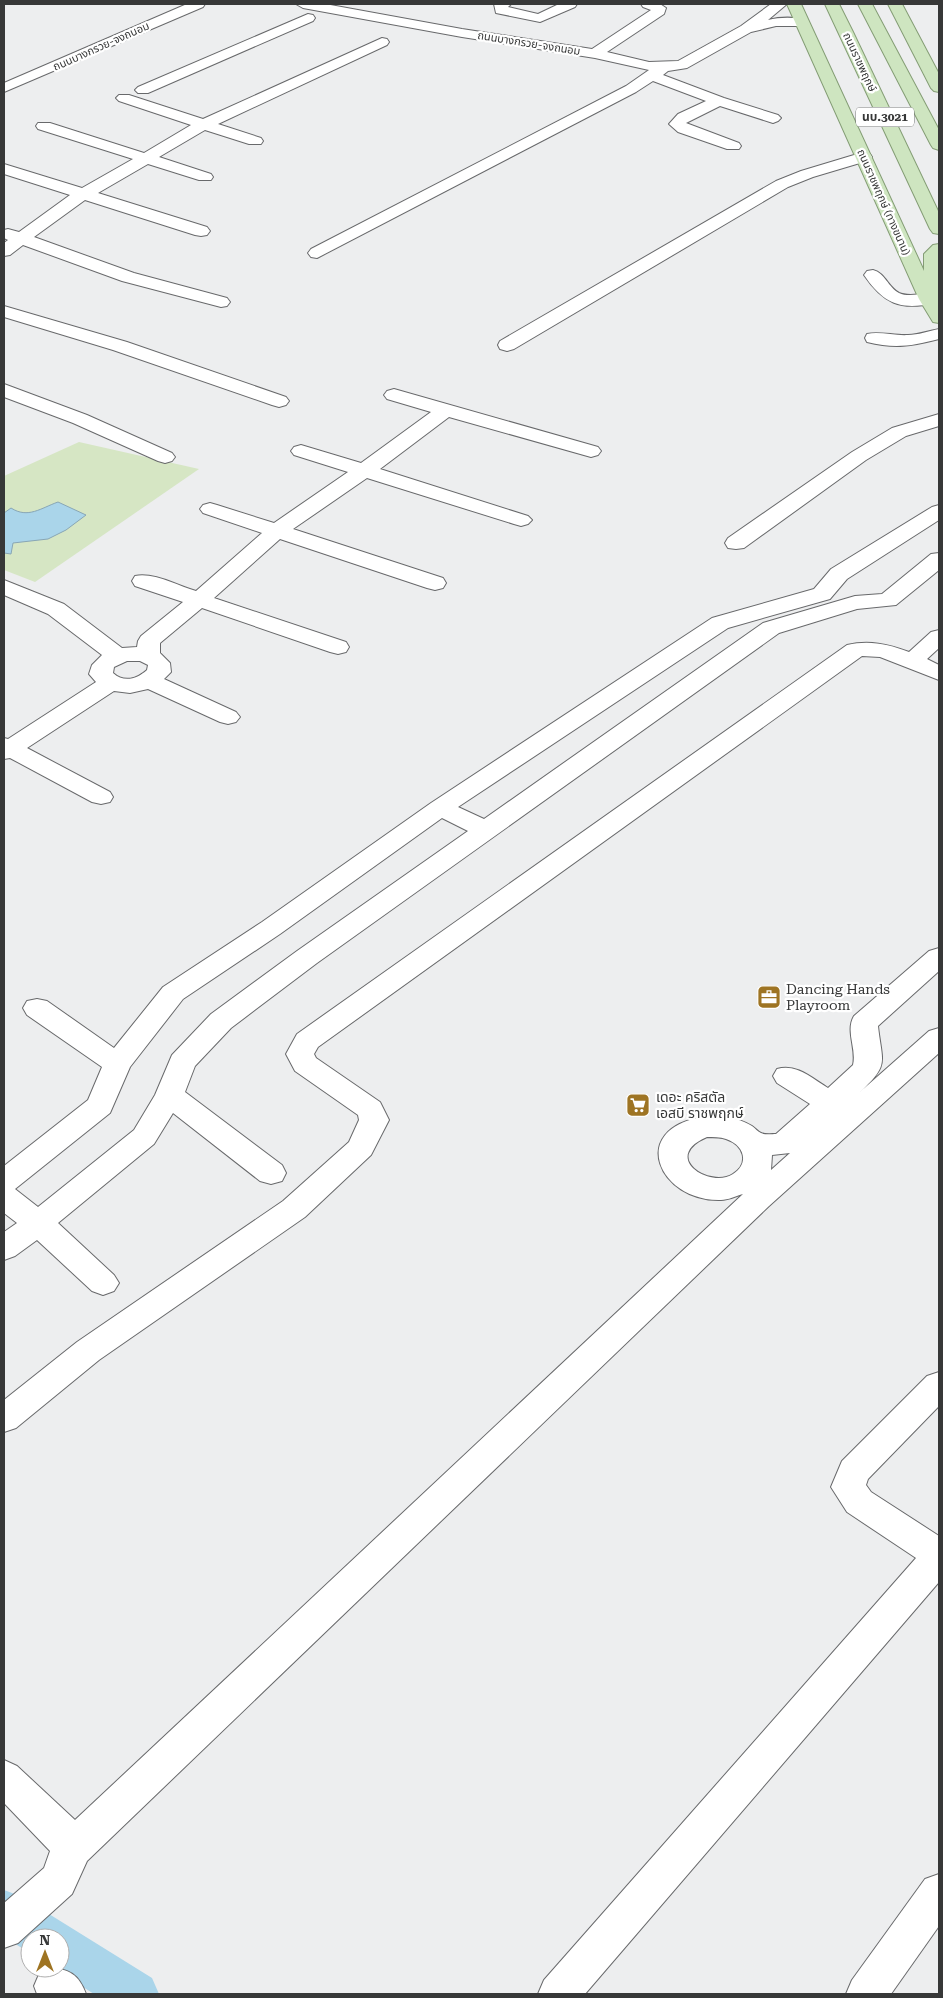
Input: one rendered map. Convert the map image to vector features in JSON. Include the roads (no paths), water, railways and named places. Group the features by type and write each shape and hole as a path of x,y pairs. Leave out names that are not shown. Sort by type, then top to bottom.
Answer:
{"main road":[{"name":"ถนนราชพฤกษ์ (ทางขนาน)","path":"794,4 864,157 937,308"},
{"name":"ถนนราชพฤกษ์","path":"832,4 847,32 910,172 939,229"},
{"name":"นบ.3021","path":"865,4 939,145"},
{"path":"886,4 902,18"},
{"path":"895,4 938,84"},
{"path":"937,308 932,266 933,254 939,249"}],"street":[{"name":"ถนนบางกรวย-จงถนอม","path":"4,88 198,4"},
{"path":"504,4 499,8 501,10 533,18 540,18 563,5"},
{"path":"595,54 659,11 659,8 648,4"},
{"name":"ถนนบางกรวย-จงถนอม","path":"306,7 595,54 649,66 659,71 682,65 746,29 780,4"},
{"path":"143,90 306,7"},
{"name":"ถนนบางกรวย-จงถนอม","path":"746,29 776,22 802,23"},
{"path":"4,251 12,236 204,124 382,42"},
{"path":"317,253 623,93 659,71 719,101 773,118"},
{"path":"124,98 256,140"},
{"path":"719,101 684,117 678,124 684,130 733,146"},
{"path":"44,126 148,157 205,177"},
{"path":"507,345 782,184 829,166 864,157"},
{"path":"4,170 201,231"},
{"path":"12,236 128,277 221,302"},
{"path":"873,276 886,294 892,298 909,300 937,308"},
{"path":"4,311 120,346 278,401"},
{"path":"874,338 888,341 911,341 939,334"},
{"path":"4,390 80,419 165,456"},
{"path":"394,396 591,451"},
{"path":"148,656 149,641 277,531 364,471 446,410"},
{"path":"736,543 859,456 899,432 939,420"},
{"path":"300,450 521,520"},
{"path":"210,509 435,584"},
{"path":"4,1182 100,1106 117,1064 173,993 279,922 440,808 720,623 822,594 839,574 939,511"},
{"path":"4,1248 38,1223 144,1137 169,1096 182,1062 220,1021 771,628 855,603 888,600 939,559"},
{"path":"143,581 338,648"},
{"path":"4,588 56,609 118,656"},
{"path":"918,655 939,637"},
{"path":"4,1418 88,1351 294,1209 361,1148 374,1120 370,1109 305,1064 300,1054 307,1041 855,650 863,648 876,649 939,673"},
{"path":"133,653 154,658 160,668 159,672 149,681 133,686 110,683 101,674 101,669 110,659 118,656 133,653"},
{"path":"149,681 228,718"},
{"path":"6,748 110,683"},
{"path":"6,748 101,797"},
{"path":"440,808 486,830"},
{"path":"883,1068 868,1046 864,1023 869,1016 939,957"},
{"path":"38,1008 117,1064"},
{"path":"4,1929 63,1856 749,1192 883,1068 939,1038"},
{"path":"787,1076 839,1109"},
{"path":"169,1096 270,1173"},
{"path":"752,1143 784,1144 839,1109"},
{"path":"704,1127 731,1129 742,1135 752,1143 758,1152 759,1162 756,1171 749,1179 749,1192 712,1189 699,1186 687,1180 672,1163 674,1144 692,1130 704,1127"},
{"path":"4,1197 38,1223 103,1283"},
{"path":"558,1994 939,1556 859,1502 848,1487 854,1471 939,1385"},
{"path":"4,1778 63,1856"},
{"path":"866,1994 939,1894"}],"water":[{"path":"58,502 86,515 66,530 48,539 13,543 11,554 4,553 4,513 11,508 23,513 29,513"}],"waterway":[{"path":"4,1912 30,1928"},
{"path":"70,1952 136,1994"}],"place":[{"name":"Dancing Hands Playroom","path":"769,997"},
{"name":"เดอะ คริสตัล เอสบี ราชพฤกษ์","path":"638,1105"}]}
